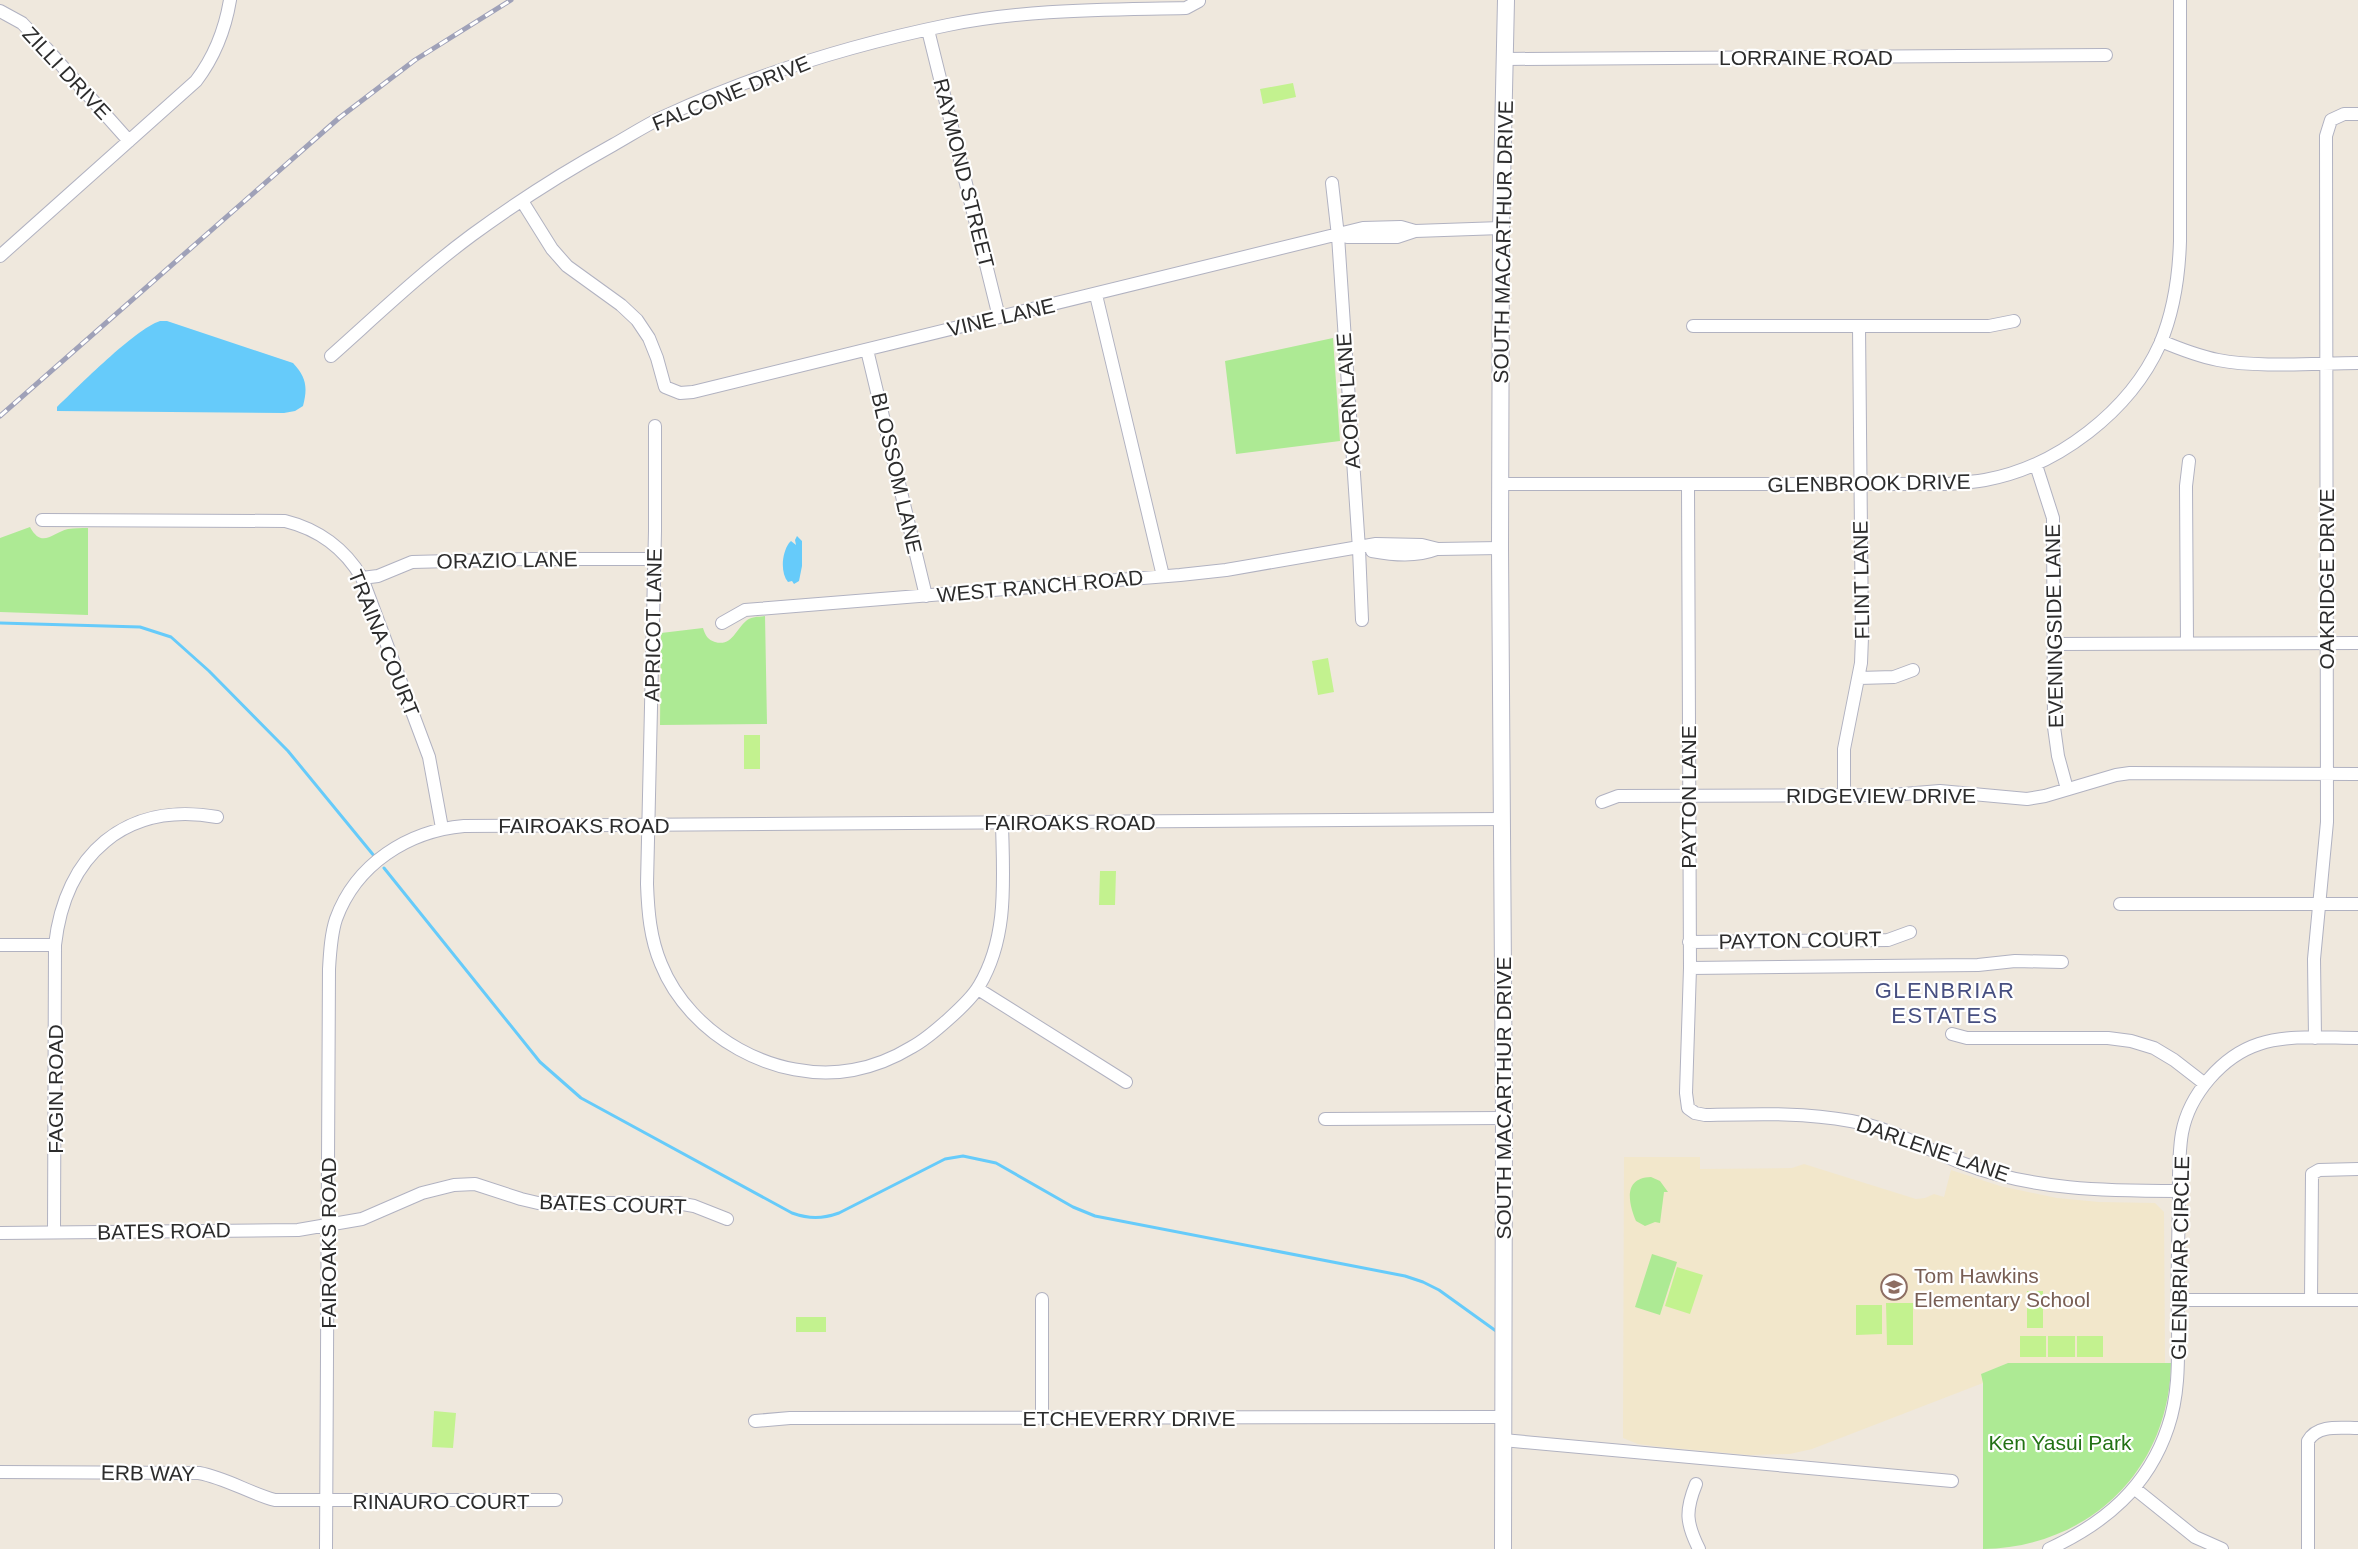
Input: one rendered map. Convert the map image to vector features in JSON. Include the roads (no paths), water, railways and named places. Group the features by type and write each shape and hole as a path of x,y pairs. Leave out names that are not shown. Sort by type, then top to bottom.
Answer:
{"street":[{"path":"0,256 196,81 207,66 226,26 230,0"},
{"name":"FALCONE DRIVE","path":"331,356 427,271 473,234 541,187 662,118 792,65 950,25 1016,16 1186,8 1199,0"},
{"name":"SOUTH MACARTHUR DRIVE","path":"1501,484 1501,228 1506,0"},
{"name":"GLENBROOK DRIVE","path":"1501,484 1688,486 1948,484 1985,480 2036,465 2067,448 2117,405 2155,354 2161,341 2179,275 2180,0"},
{"name":"ZILLI DRIVE","path":"0,11 22,23 129,141"},
{"name":"RAYMOND STREET","path":"928,30 999,317"},
{"name":"LORRAINE ROAD","path":"1506,59 2106,55"},
{"name":"OAKRIDGE DRIVE","path":"2315,1038 2314,959 2327,822 2326,136 2331,120 2344,114 2358,114"},
{"name":"ACORN LANE","path":"1332,183 1338,236 1362,620"},
{"name":"VINE LANE","path":"522,201 552,249 567,266 621,304 637,320 653,348 665,387 680,393 693,392 1338,236 1397,237 1415,231 1501,228"},
{"path":"1096,295 1163,576"},
{"path":"1694,326 1989,326 2014,321"},
{"name":"FLINT LANE","path":"1844,795 1844,749 1859,678 1862,636 1859,326"},
{"path":"2161,341 2194,354 2221,361 2267,364 2358,363"},
{"name":"BLOSSOM LANE","path":"867,350 926,596"},
{"name":"APRICOT LANE","path":"655,426 647,884 649,918 654,945 662,966 679,997 695,1016 715,1034 737,1048 761,1059 789,1068 805,1070 828,1072 872,1066 921,1042 940,1027 978,988 990,964 999,936 1004,902 1002,822"},
{"path":"2187,643 2186,486 2189,461"},
{"name":"EVENINGSIDE LANE","path":"2036,465 2053,518 2054,727 2058,756 2067,789"},
{"path":"1500,548 1501,484"},
{"name":"PAYTON LANE","path":"1688,486 1689,968 1686,1093 1688,1108"},
{"name":"TRAINA COURT","path":"42,520 285,521 308,528 328,540 345,555 362,578 429,757 442,828"},
{"name":"WEST RANCH ROAD","path":"722,623 745,610 1226,570 1359,549 1376,544 1400,549 1422,545 1438,549 1500,548"},
{"name":"SOUTH MACARTHUR DRIVE","path":"1500,548 1504,1118 1503,1549"},
{"name":"ORAZIO LANE","path":"362,578 378,576 412,562 487,559 654,560"},
{"path":"2054,644 2358,644"},
{"path":"1859,678 1894,677 1913,670"},
{"name":"RIDGEVIEW DRIVE","path":"1602,802 1618,796 1844,795 1940,791 2027,799 2098,779 2130,773 2358,774"},
{"name":"FAGIN ROAD","path":"54,1232 55,945 57,924 68,887 84,862 118,832 159,815 185,813 217,817"},
{"name":"FAIROAKS ROAD","path":"326,1549 329,969 336,919 348,894 370,867 396,847 414,837 442,828 1502,819"},
{"path":"2120,904 2358,903"},
{"name":"PAYTON COURT","path":"1689,942 1888,940 1910,932"},
{"path":"0,945 55,945"},
{"path":"1689,968 2062,962"},
{"path":"978,988 1126,1082"},
{"path":"1952,1034 1967,1038 2108,1038 2131,1041 2154,1048 2205,1084"},
{"name":"GLENBRIAR CIRCLE","path":"2049,1549 2096,1524 2114,1510 2134,1488 2155,1458 2168,1428 2179,1371 2177,1300 2182,1134 2193,1104 2205,1084 2220,1067 2257,1045 2279,1039 2358,1038"},
{"name":"DARLENE LANE","path":"1688,1108 1695,1113 1705,1115 1812,1115 1854,1121 1897,1134 1963,1163 2037,1183 2102,1191 2179,1191"},
{"path":"1324,1119 1504,1118"},
{"path":"2311,1300 2312,1174 2319,1170 2358,1170"},
{"name":"BATES COURT","path":"328,1226 362,1219 422,1193 454,1185 475,1184 538,1203 677,1203 694,1206 727,1219"},
{"name":"BATES ROAD","path":"0,1233 298,1230 328,1226"},
{"path":"1042,1299 1042,1418"},
{"path":"2177,1300 2358,1300"},
{"name":"ETCHEVERRY DRIVE","path":"755,1420 1392,1416 1503,1418"},
{"path":"2308,1549 2308,1441 2316,1432 2327,1428 2358,1428"},
{"path":"1503,1440 1952,1480"},
{"name":"ERB WAY","path":"0,1472 200,1473 212,1475 255,1495 275,1500 326,1501"},
{"path":"1696,1484 1688,1504 1688,1522 1699,1549"},
{"path":"2134,1488 2195,1537 2222,1549"},
{"name":"RINAURO COURT","path":"326,1501 556,1500"}],"water":[{"path":"160,321 167,321 293,363 305,383 303,406 295,411 284,413 57,411 57,407 107,360 136,335"},
{"path":"797,536 802,541 802,566 799,581 794,584 785,578 783,557 791,541 796,545"}],"waterway":[{"path":"0,623 140,627 171,637 209,671 288,751 375,857"},
{"path":"384,868 540,1062 581,1098 792,1213 816,1218 839,1213 945,1159 963,1156 996,1163 1073,1207 1095,1216 1405,1276 1439,1290 1496,1331"}],"railway":[{"path":"0,416 339,118 415,60 511,0"}],"place":[{"name":"Tom Hawkins Elementary School","path":"1894,1287"}],"district":[{"name":"GLENBRIAR ESTATES","path":"1945,1002"}],"park label":[{"name":"Ken Yasui Park","path":"2060,1442"}]}
